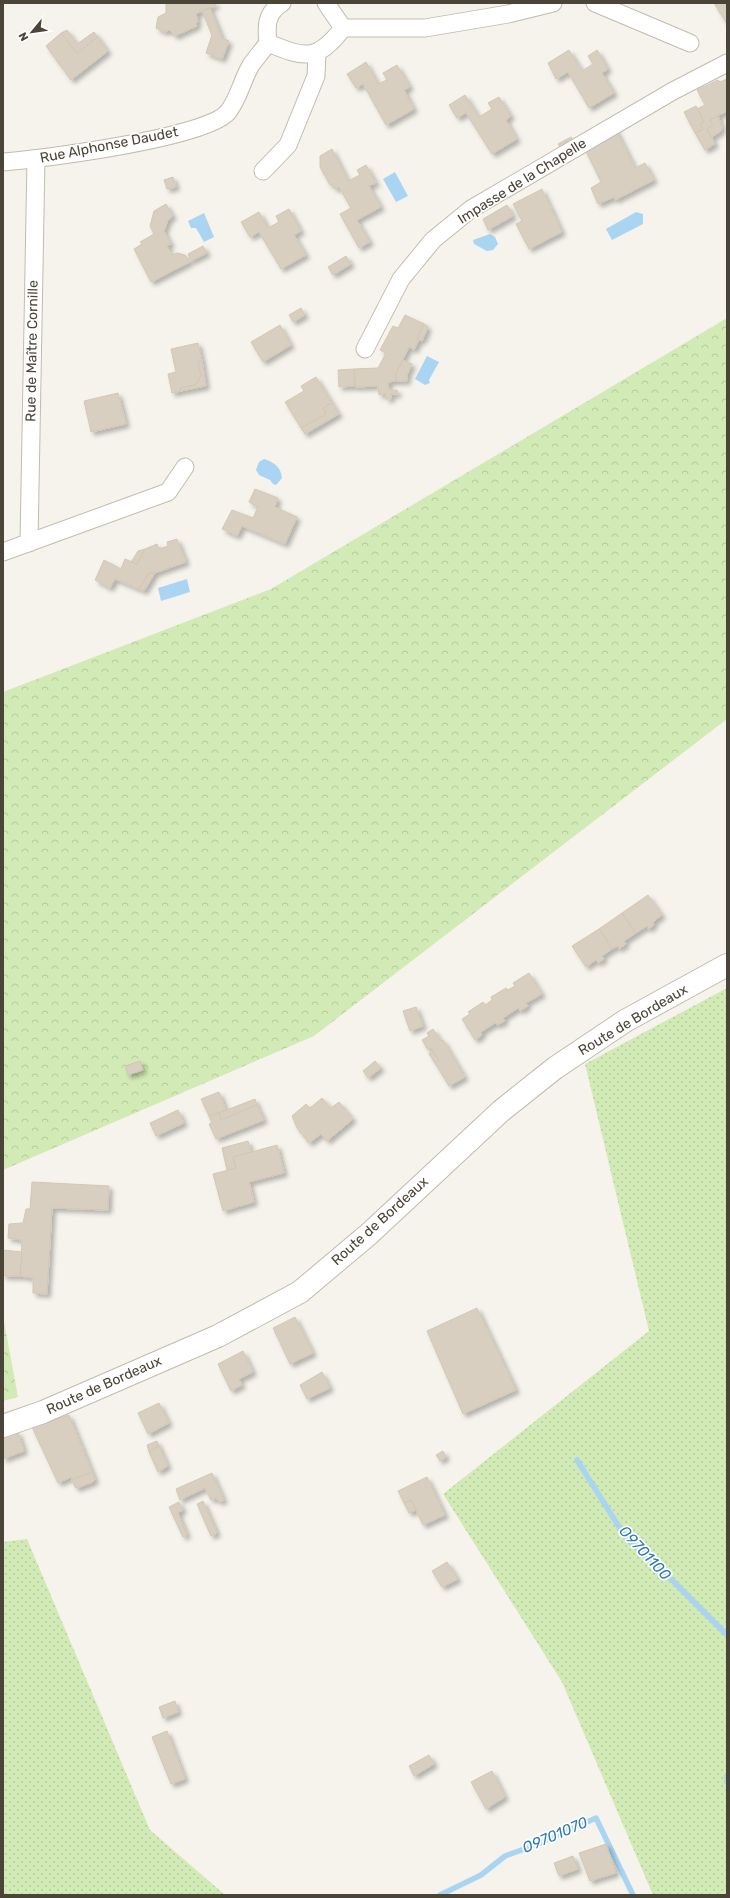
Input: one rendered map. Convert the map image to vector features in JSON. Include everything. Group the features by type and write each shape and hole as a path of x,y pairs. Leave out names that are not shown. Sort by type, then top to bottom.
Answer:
{"street":[{"path":"282,3 274,8 266,26 268,44 295,54 317,54 332,42 343,28"},
{"path":"326,3 343,28"},
{"path":"343,28 425,28 508,14 553,3"},
{"path":"595,3 690,43"},
{"name":"Rue Alphonse Daudet","path":"3,162 36,159 130,144 202,127 227,113 251,66 268,44"},
{"path":"263,171 288,145 316,76 317,54"},
{"name":"Impasse de la Chapelle","path":"365,349 401,279 433,240 471,209 673,91 727,63"},
{"name":"Rue de Maître Cornille","path":"29,543 36,159"},
{"path":"3,552 168,492 185,467"},
{"name":"Route de Bordeaux","path":"3,1426 43,1412 218,1336 300,1292 369,1234 501,1111 555,1068 625,1022 727,966"}],"green space":[{"path":"727,318 727,719 314,1036 3,1170 3,692 271,589"},
{"path":"727,988 727,1895 653,1895 562,1682 443,1494 649,1331 585,1064"},
{"path":"3,1316 18,1397 3,1401"},
{"path":"27,1539 150,1830 225,1895 3,1895 3,1542"}],"water":[{"path":"395,172 408,196 396,202 383,179"},
{"path":"636,212 643,214 643,224 612,240 606,229"},
{"path":"204,213 214,237 204,242 196,228 191,228 188,221"},
{"path":"490,234 495,237 498,244 493,250 487,251 474,244 473,240"},
{"path":"427,356 439,362 429,380 430,383 425,385 415,379"},
{"path":"264,459 274,463 279,468 282,478 276,485 270,480 259,475 256,470 259,462"},
{"path":"187,579 190,592 161,601 158,588"}],"building":[{"path":"216,3 216,5 196,14 198,22 196,23 197,26 175,36 169,30 165,32 156,28 158,17 166,13 166,4"},
{"path":"714,3 727,3 727,24"},
{"path":"210,8 222,38 229,41 222,59 206,53 212,35 202,11"},
{"path":"67,30 77,44 94,32 98,37 77,53 61,33"},
{"path":"61,33 77,53 98,37 108,51 71,80 46,46"},
{"path":"569,50 582,71 593,64 588,56 597,50 608,69 602,73 614,93 589,108 568,72 556,79 548,63"},
{"path":"366,62 378,84 387,80 383,73 397,65 410,87 404,90 414,109 386,125 363,84 356,88 347,74"},
{"path":"727,79 727,111 710,120 713,125 707,129 715,144 705,150 695,133 703,129 700,124 704,122 697,109 705,105 697,90 718,80 720,82"},
{"path":"465,95 479,117 492,109 488,103 499,97 511,116 506,120 517,139 492,154 466,113 457,118 449,105"},
{"path":"696,106 704,122 700,124 703,129 695,133 684,112"},
{"path":"718,116 722,127 721,131 712,137 707,129 713,125 710,120"},
{"path":"615,128 635,168 645,163 654,180 615,200 614,197 598,204 591,188 601,182 584,147"},
{"path":"571,137 575,143 562,150 558,144"},
{"path":"332,149 348,181 360,175 357,170 366,165 376,183 369,186 381,207 357,220 370,242 359,248 340,214 351,208 339,187 335,189 332,184 330,185 320,167 320,156"},
{"path":"173,177 176,187 167,189 164,180"},
{"path":"542,189 562,232 529,249 516,224 522,221 513,204"},
{"path":"166,204 173,216 168,220 164,231 171,244 167,246 172,255 177,253 185,255 190,262 151,282 134,249 142,244 140,242 154,234 150,226 154,211"},
{"path":"507,205 513,216 488,230 483,219"},
{"path":"289,209 301,231 294,235 306,255 281,269 259,232 250,237 241,222 259,212 268,228 279,222 276,216"},
{"path":"203,246 207,253 191,261 188,254"},
{"path":"346,256 351,264 333,275 328,267"},
{"path":"301,308 305,315 293,322 289,315"},
{"path":"405,315 424,324 417,338 419,340 414,350 409,347 396,373 396,381 388,382 389,390 397,390 398,394 391,394 391,399 386,399 386,394 379,395 378,386 355,387 354,369 378,368 386,353 380,350 393,326 398,328"},
{"path":"424,324 428,327 422,341 417,338"},
{"path":"280,325 291,345 263,362 251,342"},
{"path":"198,343 202,361 198,362 201,376 195,385 180,388 181,391 172,393 168,374 176,372 171,349"},
{"path":"403,360 412,364 407,375 407,381 396,381 396,373"},
{"path":"202,361 206,386 181,391 180,388 195,385 201,376 198,362"},
{"path":"354,369 355,386 339,387 338,370"},
{"path":"316,377 332,403 323,408 326,414 301,428 285,402 304,391 301,386"},
{"path":"118,393 126,424 91,432 84,401"},
{"path":"332,403 339,414 305,434 301,428 326,414 323,408"},
{"path":"255,489 278,498 275,507 297,517 285,544 242,526 237,536 222,529 232,510 253,518 258,507 249,502"},
{"path":"177,539 186,562 155,573 149,573 139,589 115,579 110,588 95,580 104,560 121,569 125,559 137,564 145,549 157,544 159,549 168,546 167,542"},
{"path":"145,549 137,564 131,562 138,551"},
{"path":"149,573 155,573 144,591 139,589"},
{"path":"648,895 662,915 653,922 654,925 648,929 647,926 636,933 622,913"},
{"path":"622,913 636,933 624,941 626,944 619,949 618,946 612,949 599,929"},
{"path":"599,929 612,949 602,956 604,959 598,963 596,960 586,967 572,946"},
{"path":"529,973 542,994 526,1003 528,1006 520,1011 518,1008 503,1018 505,1021 497,1025 495,1023 481,1032 482,1035 475,1040 462,1019 470,1014 468,1012 483,1002 485,1005 492,1000 491,997 506,988 508,990 515,986 513,983"},
{"path":"416,1007 423,1026 410,1031 403,1011"},
{"path":"433,1029 441,1041 443,1040 465,1077 449,1086 435,1063 439,1060 431,1048 428,1050 422,1040 429,1036 427,1033"},
{"path":"433,1051 439,1060 435,1063 429,1054"},
{"path":"140,1061 143,1070 128,1075 125,1066"},
{"path":"375,1061 381,1068 368,1078 363,1071"},
{"path":"219,1092 226,1110 209,1116 201,1099"},
{"path":"322,1098 331,1108 339,1102 353,1119 327,1141 321,1134 309,1143 297,1128 292,1116 306,1104 310,1108"},
{"path":"255,1099 257,1105 221,1120 219,1113"},
{"path":"257,1105 264,1120 216,1139 209,1124 212,1123 209,1116 219,1113 221,1120"},
{"path":"178,1110 184,1123 156,1136 150,1123"},
{"path":"248,1141 251,1152 233,1157 236,1168 227,1170 222,1148"},
{"path":"277,1145 284,1173 249,1182 254,1202 223,1211 213,1174 236,1168 233,1157"},
{"path":"32,1182 109,1186 108,1210 52,1208 47,1294 33,1293 33,1278 20,1276 22,1240 8,1238 9,1224 23,1223 26,1209 30,1209"},
{"path":"3,1250 22,1252 20,1276 3,1276"},
{"path":"477,1308 516,1390 463,1414 427,1331"},
{"path":"295,1317 313,1353 290,1364 273,1328"},
{"path":"243,1351 253,1372 239,1379 242,1385 231,1391 218,1364"},
{"path":"322,1372 330,1388 307,1399 300,1385"},
{"path":"159,1403 169,1423 148,1434 138,1413"},
{"path":"69,1415 92,1472 72,1480 71,1477 58,1483 32,1427"},
{"path":"18,1432 24,1451 3,1459 3,1437"},
{"path":"157,1441 159,1446 149,1452 147,1445"},
{"path":"159,1446 168,1466 158,1472 149,1452"},
{"path":"443,1451 446,1457 440,1461 436,1455"},
{"path":"92,1472 95,1479 93,1482 77,1488 75,1487 72,1480"},
{"path":"212,1473 224,1500 219,1502 216,1498 211,1500 205,1488 180,1500 176,1489"},
{"path":"427,1477 445,1515 423,1525 411,1500 404,1503 398,1491"},
{"path":"411,1500 416,1510 409,1513 404,1503"},
{"path":"203,1501 217,1533 211,1536 197,1504"},
{"path":"179,1502 183,1510 178,1513 187,1535 183,1537 169,1507"},
{"path":"447,1562 458,1579 442,1587 432,1571"},
{"path":"175,1701 178,1712 163,1718 159,1707"},
{"path":"167,1731 185,1779 171,1784 152,1737"},
{"path":"429,1755 434,1764 414,1776 409,1766"},
{"path":"492,1771 505,1797 486,1809 471,1782"},
{"path":"606,1844 616,1873 590,1881 579,1853"},
{"path":"573,1856 578,1869 559,1876 554,1863"}],"waterway":[{"name":"O9701100","path":"577,1460 626,1538 675,1583 727,1635"},
{"name":"O9701100","path":"727,1776 727,1782"},
{"name":"O9701070","path":"440,1895 481,1875 505,1856 538,1844 596,1818 633,1895"}]}
